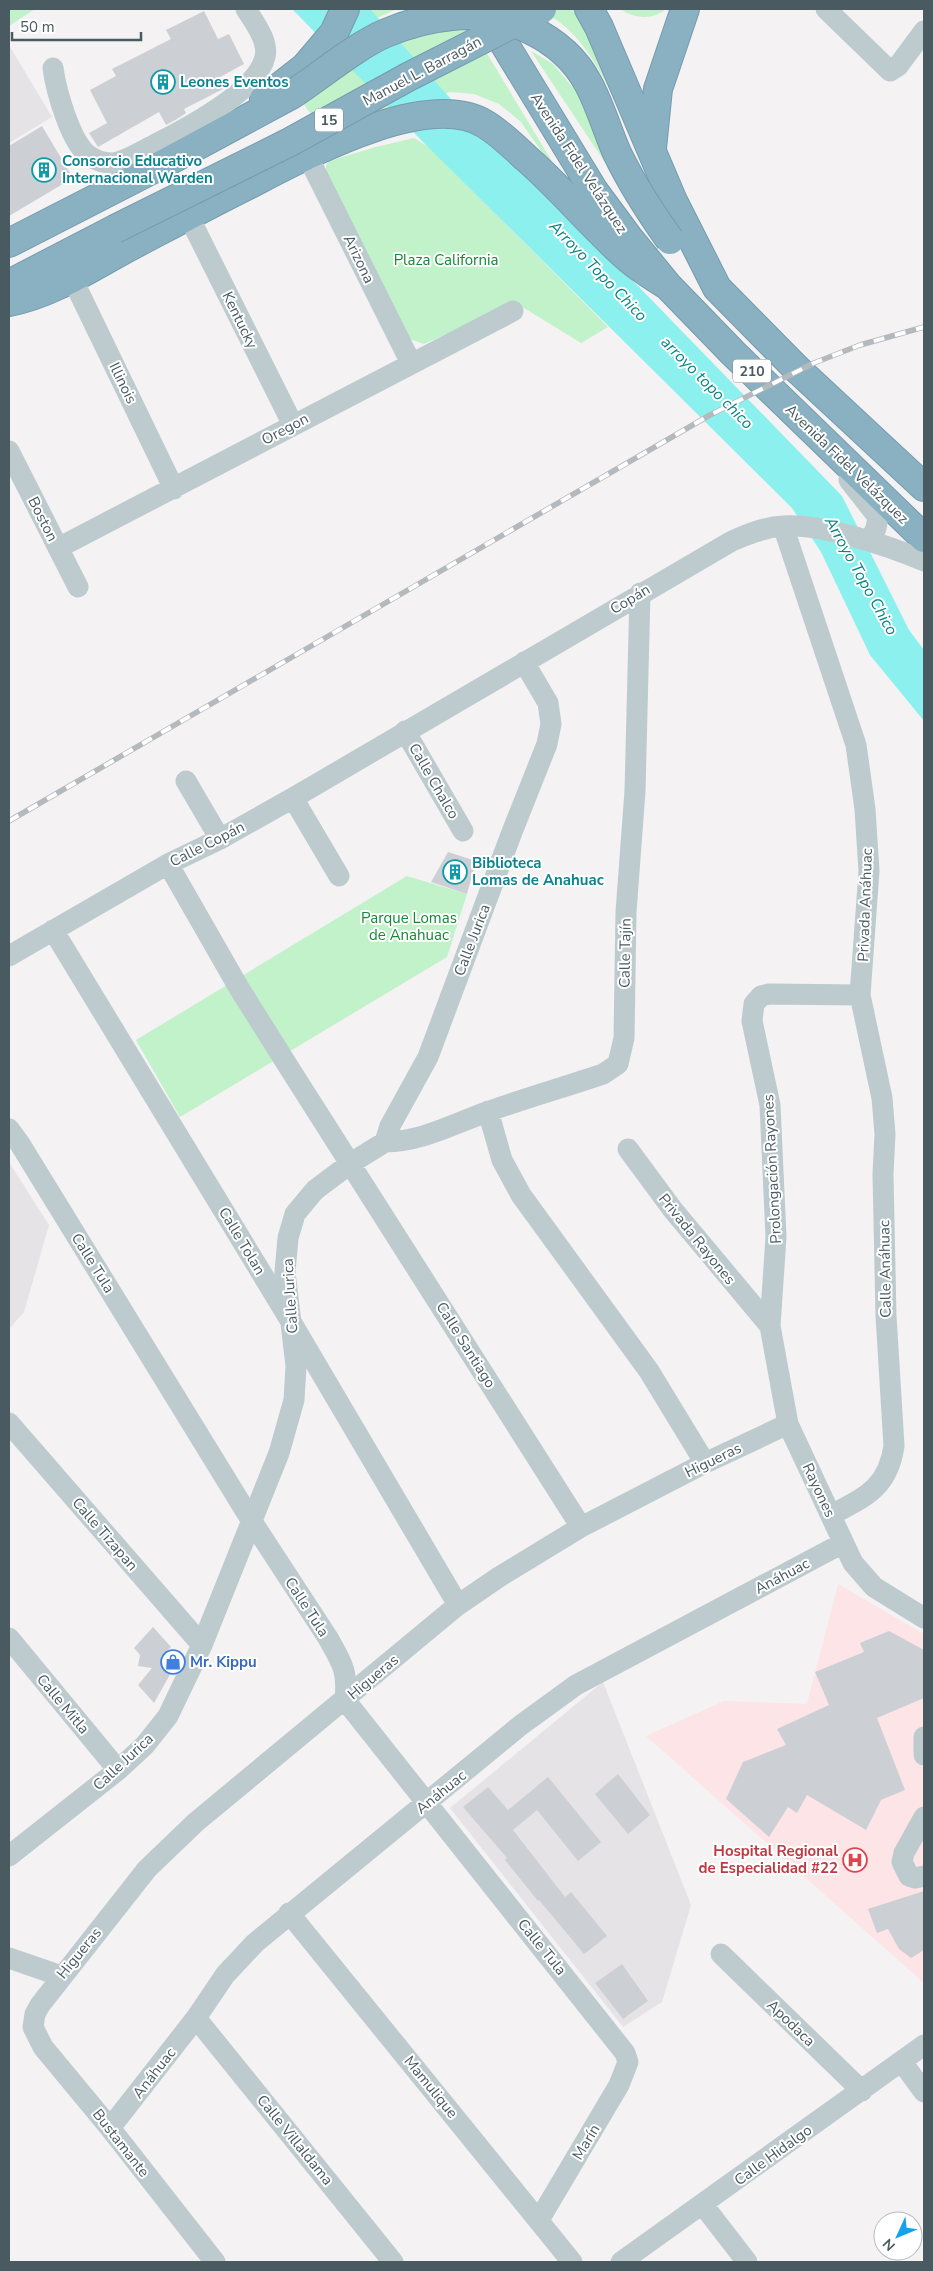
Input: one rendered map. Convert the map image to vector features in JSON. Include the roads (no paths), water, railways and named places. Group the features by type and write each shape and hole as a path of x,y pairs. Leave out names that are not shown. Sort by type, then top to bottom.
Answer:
{"highway":[{"path":"167,162 205,126 274,93 304,67 334,33 345,9"},
{"path":"408,77 448,44 482,9"},
{"name":"Avenida Fidel Velázquez","path":"482,9 594,191 668,286 924,538"},
{"name":"Manuel L. Barragán","path":"9,284 290,142 408,77 542,9"},
{"name":"210","path":"589,9 652,149 672,200 717,288 804,376 924,487"},
{"path":"652,149 658,89 685,9"},
{"path":"9,243 167,162 291,95 384,34 419,22 454,15 494,18 523,27 541,34 568,56 588,82 617,152 636,188 670,240 717,288"},
{"path":"9,302 24,298 72,278 188,215 346,137 402,120 436,115 457,115 474,119 504,138 535,165 630,260 668,286"}],"street":[{"path":"53,68 62,110 81,147 90,157 97,160 105,162 121,161 205,126 262,64 266,52 264,42 246,9"},
{"path":"826,9 890,71 896,69 924,31"},
{"name":"Arizona","path":"307,155 410,363"},
{"name":"Kentucky","path":"188,215 293,425"},
{"name":"Illinois","path":"72,278 174,489"},
{"name":"Oregon","path":"58,548 513,311"},
{"path":"797,414 878,517 876,528 865,540"},
{"name":"Boston","path":"9,451 78,587"},
{"name":"Copán","path":"405,731 640,593 732,541 750,533 784,526 806,526 865,540 924,561"},
{"name":"Privada Anáhuac","path":"784,526 856,745 866,808 869,870 860,995"},
{"name":"Calle Tajín","path":"385,1142 404,1142 488,1111 604,1074 618,1064 622,1056 626,912 635,791 640,593"},
{"name":"Calle Jurica","path":"9,1854 118,1770 145,1745 168,1716 202,1645 279,1453 294,1400 296,1366 285,1272 288,1238 295,1214 315,1190 351,1163 385,1142 390,1126 428,1056 512,832 548,744 552,724 548,703 524,662"},
{"name":"Calle Copán","path":"9,956 168,864 293,798 405,731"},
{"name":"Calle Chalco","path":"405,731 462,831"},
{"path":"186,781 220,838"},
{"path":"293,798 339,876"},
{"name":"Calle Santiago","path":"168,864 288,1066 581,1527"},
{"name":"Calle Tolan","path":"53,930 290,1320 458,1606"},
{"name":"Prolongación Rayones","path":"770,1326 776,1237 774,1157 770,1105 752,1021 752,1008 761,996 769,994 860,995"},
{"name":"Calle Anáhuac","path":"831,1515 872,1492 881,1483 892,1461 894,1446 886,1316 883,1174 885,1134 882,1098 860,995"},
{"path":"488,1111 502,1160 521,1195 648,1372 705,1463"},
{"name":"Calle Tula","path":"9,1128 251,1520 338,1655 347,1680 345,1700 616,2040 628,2062"},
{"name":"Privada Rayones","path":"628,1149 679,1217 770,1326"},
{"name":"Rayones","path":"770,1326 788,1424 853,1563 864,1578 885,1596 924,1618"},
{"name":"Calle Tizapan","path":"9,1423 202,1645"},
{"name":"Higueras","path":"32,2021 40,2005 61,1976 147,1869 163,1852 196,1822 458,1606 532,1556 581,1527 705,1463 788,1424"},
{"name":"Anáhuac","path":"110,2128 196,2018 225,1975 254,1943 521,1725 576,1685 844,1543"},
{"name":"Calle Mitla","path":"9,1638 118,1770"},
{"path":"924,1737 924,1755"},
{"path":"924,1817 904,1853 902,1862 909,1876 915,1878 924,1876"},
{"name":"Mamulique","path":"289,1913 572,2262"},
{"name":"Apodaca","path":"721,1954 862,2091"},
{"path":"9,1958 61,1976"},
{"name":"Calle Villaldama","path":"196,2018 393,2262"},
{"name":"Bustamante","path":"32,2021 34,2032 43,2047 110,2128 215,2262"},
{"name":"Calle Hidalgo","path":"621,2262 924,2045"},
{"name":"Marín","path":"539,2220 619,2085 628,2062"},
{"path":"902,2062 924,2092"},
{"path":"703,2205 747,2262"}],"water":[{"path":"292,9 370,9 477,128 640,288 842,496 909,630 924,650 924,721 870,655 821,552 792,508 425,144"}],"railway":[{"path":"9,821 710,415 814,363 860,345 924,327"}],"place":[{"name":"Leones Eventos","path":"163,82"},
{"name":"Consorcio Educativo Internacional Warden","path":"44,170"},
{"name":"Biblioteca Lomas de Anahuac","path":"455,872"},
{"name":"Mr. Kippu","path":"173,1662"},
{"name":"Hospital Regional de Especialidad #22","path":"855,1860"}],"park label":[{"name":"Plaza California","path":"446,260"},
{"name":"Parque Lomas de Anahuac","path":"409,926"}],"water label":[{"name":"Arroyo Topo Chico","path":"598,271"},
{"name":"arroyo topo chico","path":"707,383"},
{"name":"Arroyo Topo Chico","path":"861,576"}]}
